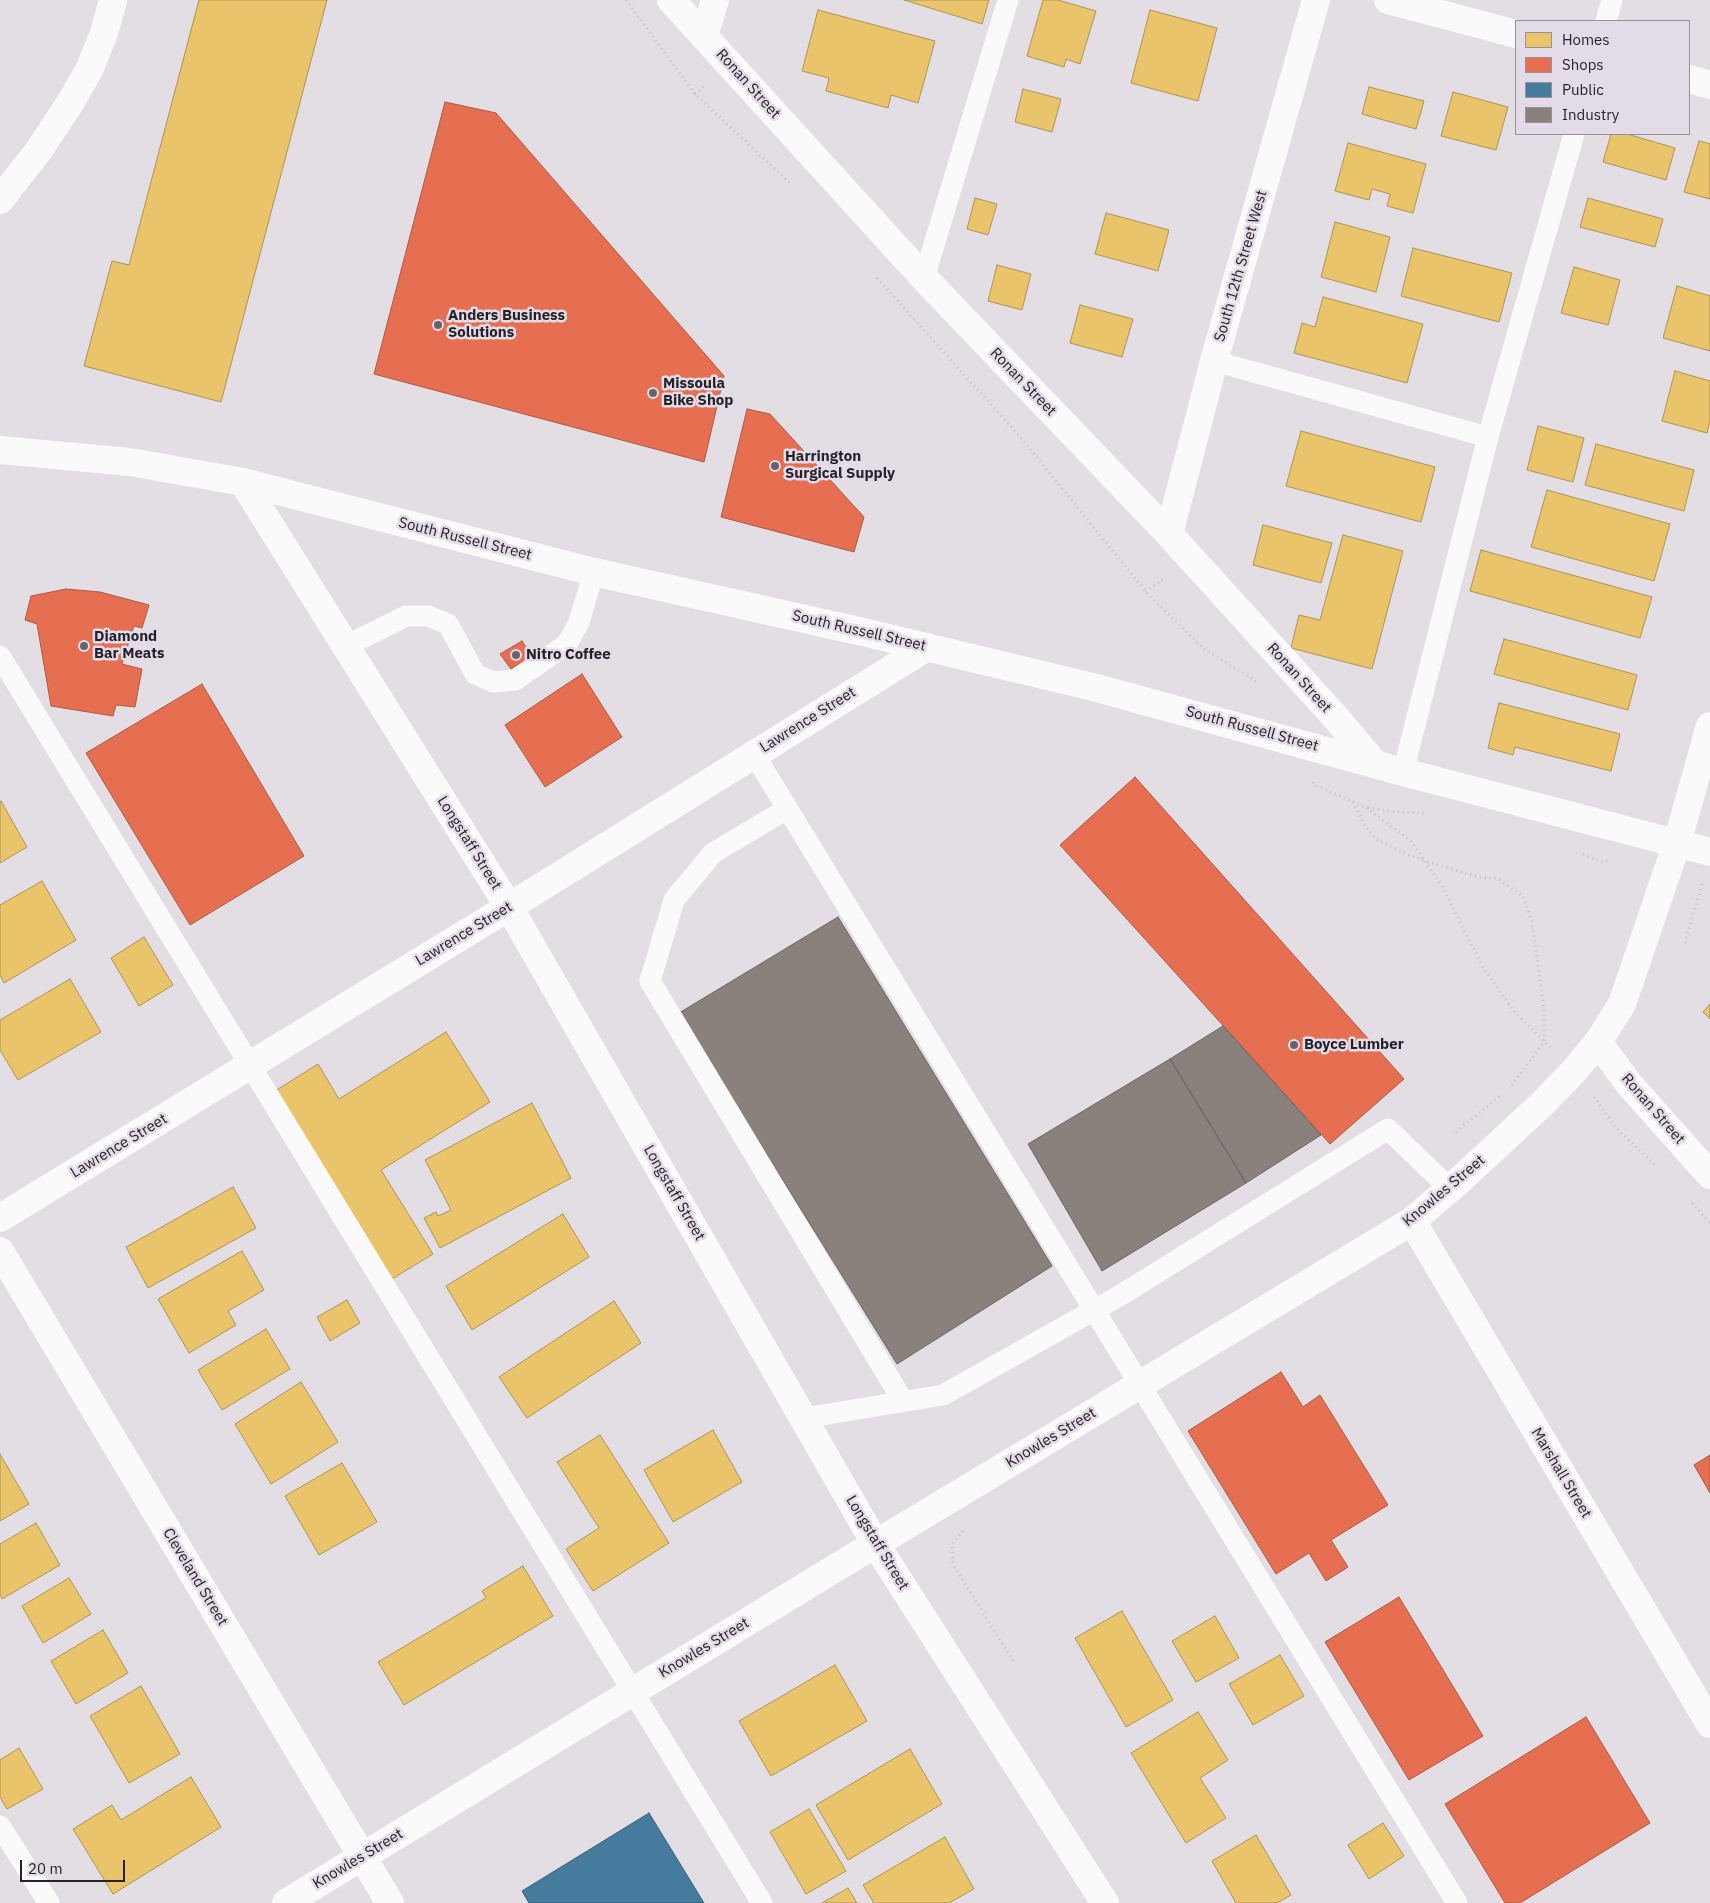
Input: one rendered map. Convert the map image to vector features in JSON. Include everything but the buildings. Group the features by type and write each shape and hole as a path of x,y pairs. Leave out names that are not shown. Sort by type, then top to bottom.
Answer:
{"street":[{"path":"0,200 39,150 72,100 90,68 104,33 113,0"},
{"name":"Ronan Street","path":"671,0 924,278 1169,534 1337,719 1374,763"},
{"path":"704,36 715,0"},
{"name":"South 12th Street West","path":"1169,534 1214,360 1316,0"},
{"path":"1388,0 1515,34"},
{"path":"1690,79 1710,85"},
{"name":"South Russell Street","path":"6,445 130,462 244,482 594,572 1093,687 1403,772 1677,843 1707,864"},
{"name":"Longstaff Street","path":"244,482 509,907 876,1543 1104,1903"},
{"name":"Lawrence Street","path":"0,1218 509,907 926,647"},
{"name":"Knowles Street","path":"286,1903 876,1543 1412,1221 1450,1189 1543,1103 1574,1071 1598,1042 1622,1004 1677,843 1710,726"},
{"name":"Ronan Street","path":"1598,1042 1629,1084 1710,1175"},
{"name":"Marshall Street","path":"1412,1221 1710,1724"},
{"name":"Cleveland Street","path":"0,1251 390,1903"}],"lane":[{"path":"924,278 1008,0"},
{"path":"1606,20 1612,0"},
{"path":"1403,772 1488,437 1574,135"},
{"path":"1214,360 1488,437"},
{"path":"346,646 406,616 428,616 448,624 475,674 493,682 515,680 567,644 579,622 594,572"},
{"path":"0,656 762,1903"},
{"path":"754,754 1456,1903"},
{"path":"787,809 713,853 674,900 650,981 903,1401"},
{"path":"804,1418 943,1394 1094,1310 1388,1130 1450,1189"},
{"path":"0,1826 49,1903"}],"path":[{"path":"626,0 695,94 794,186"},
{"path":"872,273 1022,439 1146,592 1203,648 1267,688"},
{"path":"1146,592 1169,573"},
{"path":"1312,780 1317,786 1367,808 1412,841 1442,886 1484,969 1514,1011 1544,1042"},
{"path":"1353,802 1364,825 1376,839 1400,852 1425,861 1481,878 1497,878 1523,896 1532,922 1544,1008 1544,1042 1510,1087"},
{"path":"1685,943 1707,864"},
{"path":"1456,1132 1504,1092"},
{"path":"1598,1102 1615,1127 1658,1168"},
{"path":"1691,1203 1710,1223"},
{"path":"967,1526 952,1544 953,1564 1013,1661"}],"place":[{"name":"Anders Business Solutions","path":"438,325"},
{"name":"Missoula Bike Shop","path":"653,393"},
{"name":"Harrington Surgical Supply","path":"775,466"},
{"name":"Diamond Bar Meats","path":"84,646"},
{"name":"Nitro Coffee","path":"516,655"},
{"name":"Boyce Lumber","path":"1294,1045"}]}
